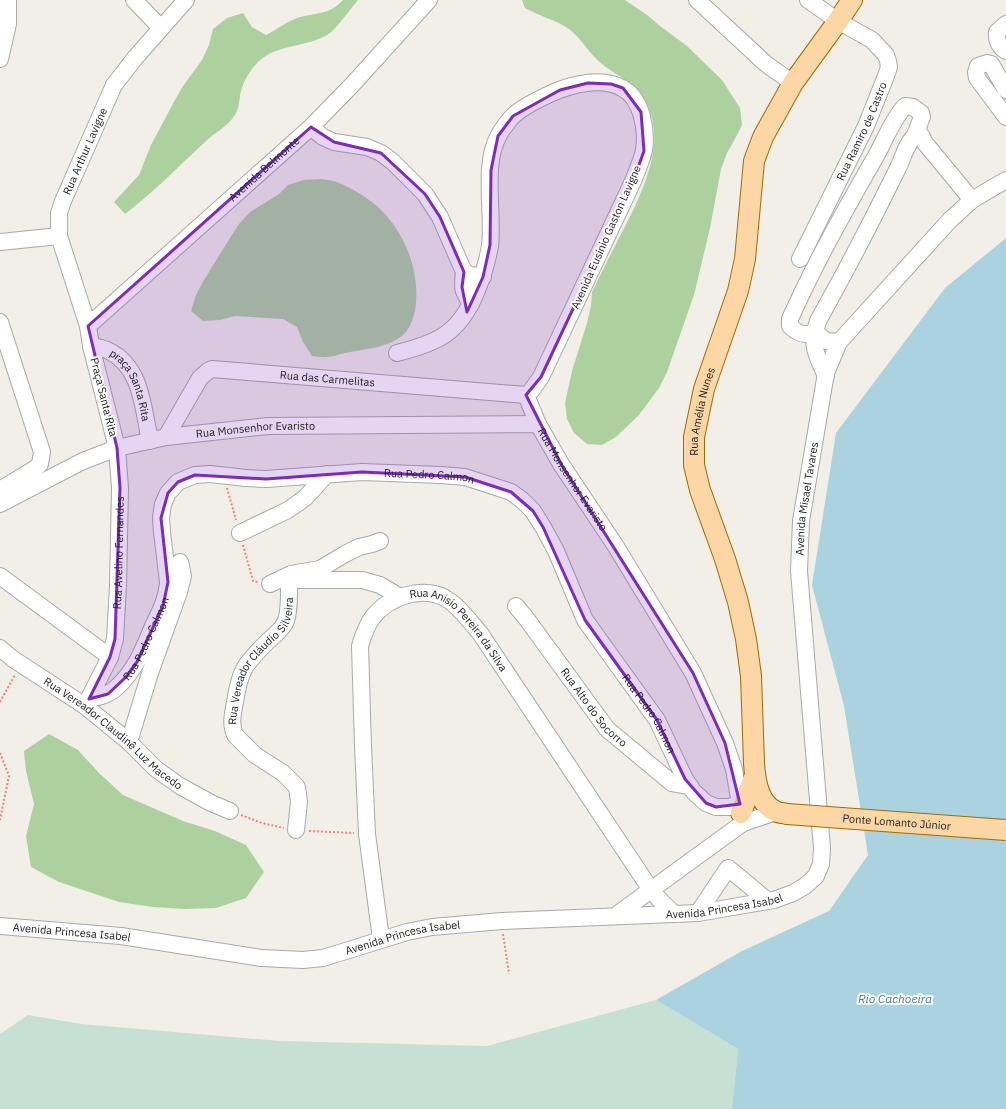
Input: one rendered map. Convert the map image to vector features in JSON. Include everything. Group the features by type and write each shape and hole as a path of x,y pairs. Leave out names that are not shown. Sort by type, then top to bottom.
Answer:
{"main road":[{"name":"Rua Amélia Nunes","path":"782,813 764,803 755,775 751,676 746,638 736,595 725,559 700,490 694,465 694,437 704,389 738,292 746,258 754,161 763,137 793,83 852,0"},
{"path":"741,813 755,775"},
{"name":"Ponte Lomanto Júnior","path":"782,813 1006,830"}],"street":[{"path":"0,59 8,24 8,0"},
{"path":"134,0 161,28"},
{"name":"Rua Arthur Lavigne","path":"88,326 59,236 59,213 114,85 135,58 186,0"},
{"name":"Avenida Belmonte","path":"88,326 311,128 429,0"},
{"path":"697,0 766,64 793,83"},
{"name":"Rua Ramiro de Castro","path":"800,259 866,126 889,67 886,55 872,40 838,21 808,0"},
{"path":"1006,24 997,32 997,40 1001,48 1006,51"},
{"path":"1006,90 991,64 987,63 978,66 976,72 977,78 1006,117"},
{"name":"Avenida Eusínio Gaston Lavigne","path":"397,353 418,348 435,341 452,329 464,317 471,304 483,277 490,245 492,153 498,136 513,116 538,100 560,90 588,83 611,84 624,88 632,97 641,112 645,130 644,151 634,179 541,377 531,391 526,395"},
{"path":"815,332 803,335 796,332 790,326 790,319 827,242 883,144 899,112 905,106 913,107 921,113 922,117 901,163 858,248 818,322 814,341 815,350 818,361 826,376"},
{"path":"311,128 328,140 367,147 381,152 394,162 425,194 440,217 464,272 462,287 463,292 471,304"},
{"path":"911,140 918,134 921,135 925,143 972,200"},
{"name":"Avenida Misael Tavares","path":"805,886 816,876 821,864 822,848 799,570 802,521 826,376 839,342 950,220 972,200 1006,180"},
{"path":"0,242 59,236"},
{"path":"464,272 470,275 483,277"},
{"path":"0,322 42,452 40,464 36,468 0,490"},
{"name":"Praça Santa Rita","path":"88,326 91,346 117,448"},
{"path":"815,332 826,341 839,342"},
{"name":"praça Santa Rita","path":"91,346 108,350 129,367 138,384 150,441"},
{"name":"Rua das Carmelitas","path":"166,437 200,378 212,369 526,395"},
{"path":"526,395 538,424"},
{"name":"Rua Monsenhor Evaristo","path":"0,504 83,461 117,448 166,437 268,426 538,424 561,464 615,545 693,673 725,743 734,769 741,813"},
{"name":"Rua Avelino Fernandes","path":"87,703 110,657 115,639 120,529 120,488 117,448"},
{"name":"Rua Pedro Calmon","path":"87,703 108,694 126,677 137,662 163,606 168,582 161,518 163,504 168,493 178,482 195,475 210,474 266,479 362,472 465,477 511,492 522,500 533,512 556,551 585,620 657,720 684,779 706,803 716,807 729,807 741,813"},
{"path":"240,533 288,510 305,498 327,474"},
{"path":"270,584 291,574 320,569 359,547 380,541"},
{"name":"Rua Pedro Calmon","path":"129,742 150,673 179,592 182,576 180,562"},
{"path":"0,576 110,657"},
{"name":"Rua Vereador Cláudio Silveira","path":"296,830 299,802 297,787 283,773 255,755 235,735 232,725 241,673 250,659 269,641 286,621 289,580 362,580 380,585 400,597"},
{"name":"Rua Anisio Pereira da Silva","path":"381,939 367,834 360,646 364,631 373,617 384,606 400,597 417,593 433,594 450,601 480,633 654,894 674,914"},
{"name":"Rua Alto do Socorro","path":"516,606 607,729 672,783 690,786"},
{"name":"Rua Vereador Claudinê Luz Macedo","path":"0,648 21,665 87,703 156,769 180,786 211,803 230,811"},
{"path":"632,916 741,813 782,813"},
{"path":"698,913 728,868 768,901"},
{"name":"Avenida Princesa Isabel","path":"0,926 121,936 261,958 303,960 323,958 381,939 432,927 502,921 698,913 768,901 793,893 805,886"},
{"path":"615,916 654,894"}],"path":[{"path":"0,702 21,665"},
{"path":"0,753 9,776 0,820"},
{"path":"502,921 509,974"}],"highlighted area":[{"path":"588,83 611,84 623,88 641,112 644,151 634,179 541,377 526,395 561,464 693,673 725,743 740,804 716,807 706,803 685,779 657,720 585,620 543,527 533,511 511,492 465,477 441,475 362,472 266,479 195,475 178,482 168,493 161,518 168,582 163,606 137,662 126,677 108,694 89,699 110,657 115,639 120,488 117,448 88,326 311,127 334,142 381,153 425,194 440,217 464,272 462,287 467,312 483,277 490,245 491,170 498,136 513,116 560,90"}],"green space":[{"path":"343,0 358,0 330,33 322,38 274,52 258,62 245,81 237,111 229,122 209,138 136,206 125,214 114,202 139,175 151,145 175,100 183,86 202,60 209,45 213,29 227,18 243,13 252,27 266,35 297,18 322,13 332,9"},
{"path":"522,0 625,0 687,46 722,80 740,108 742,125 727,153 721,169 710,228 694,295 667,372 659,388 639,415 616,437 602,445 587,444 574,433 567,419 565,403 572,371 587,323 591,306 592,292 642,191 649,171 653,150 654,130 650,111 640,93 636,89 597,60 578,37 569,29 525,8"},
{"path":"321,179 337,182 362,195 382,211 399,232 410,257 416,284 415,311 411,323 405,333 399,338 385,345 343,353 332,357 321,357 312,356 303,342 297,327 283,319 235,316 220,320 203,321 191,311 196,295 204,280 239,224 250,212 279,194 288,185 304,180"},
{"path":"49,734 78,750 99,773 123,795 183,821 215,831 246,845 264,872 246,898 216,908 184,909 153,907 119,902 59,882 31,867 26,836 34,804 26,771 24,751"},
{"path":"656,1000 738,1049 732,1109 0,1109 0,1034 28,1015 81,1024 281,1041 487,1046"}],"water":[{"name":"Rio Cachoeira","path":"1006,238 1006,1109 732,1109 738,1049 656,1000 742,951 829,911 868,855 844,706 812,585 836,433 945,288"}]}
